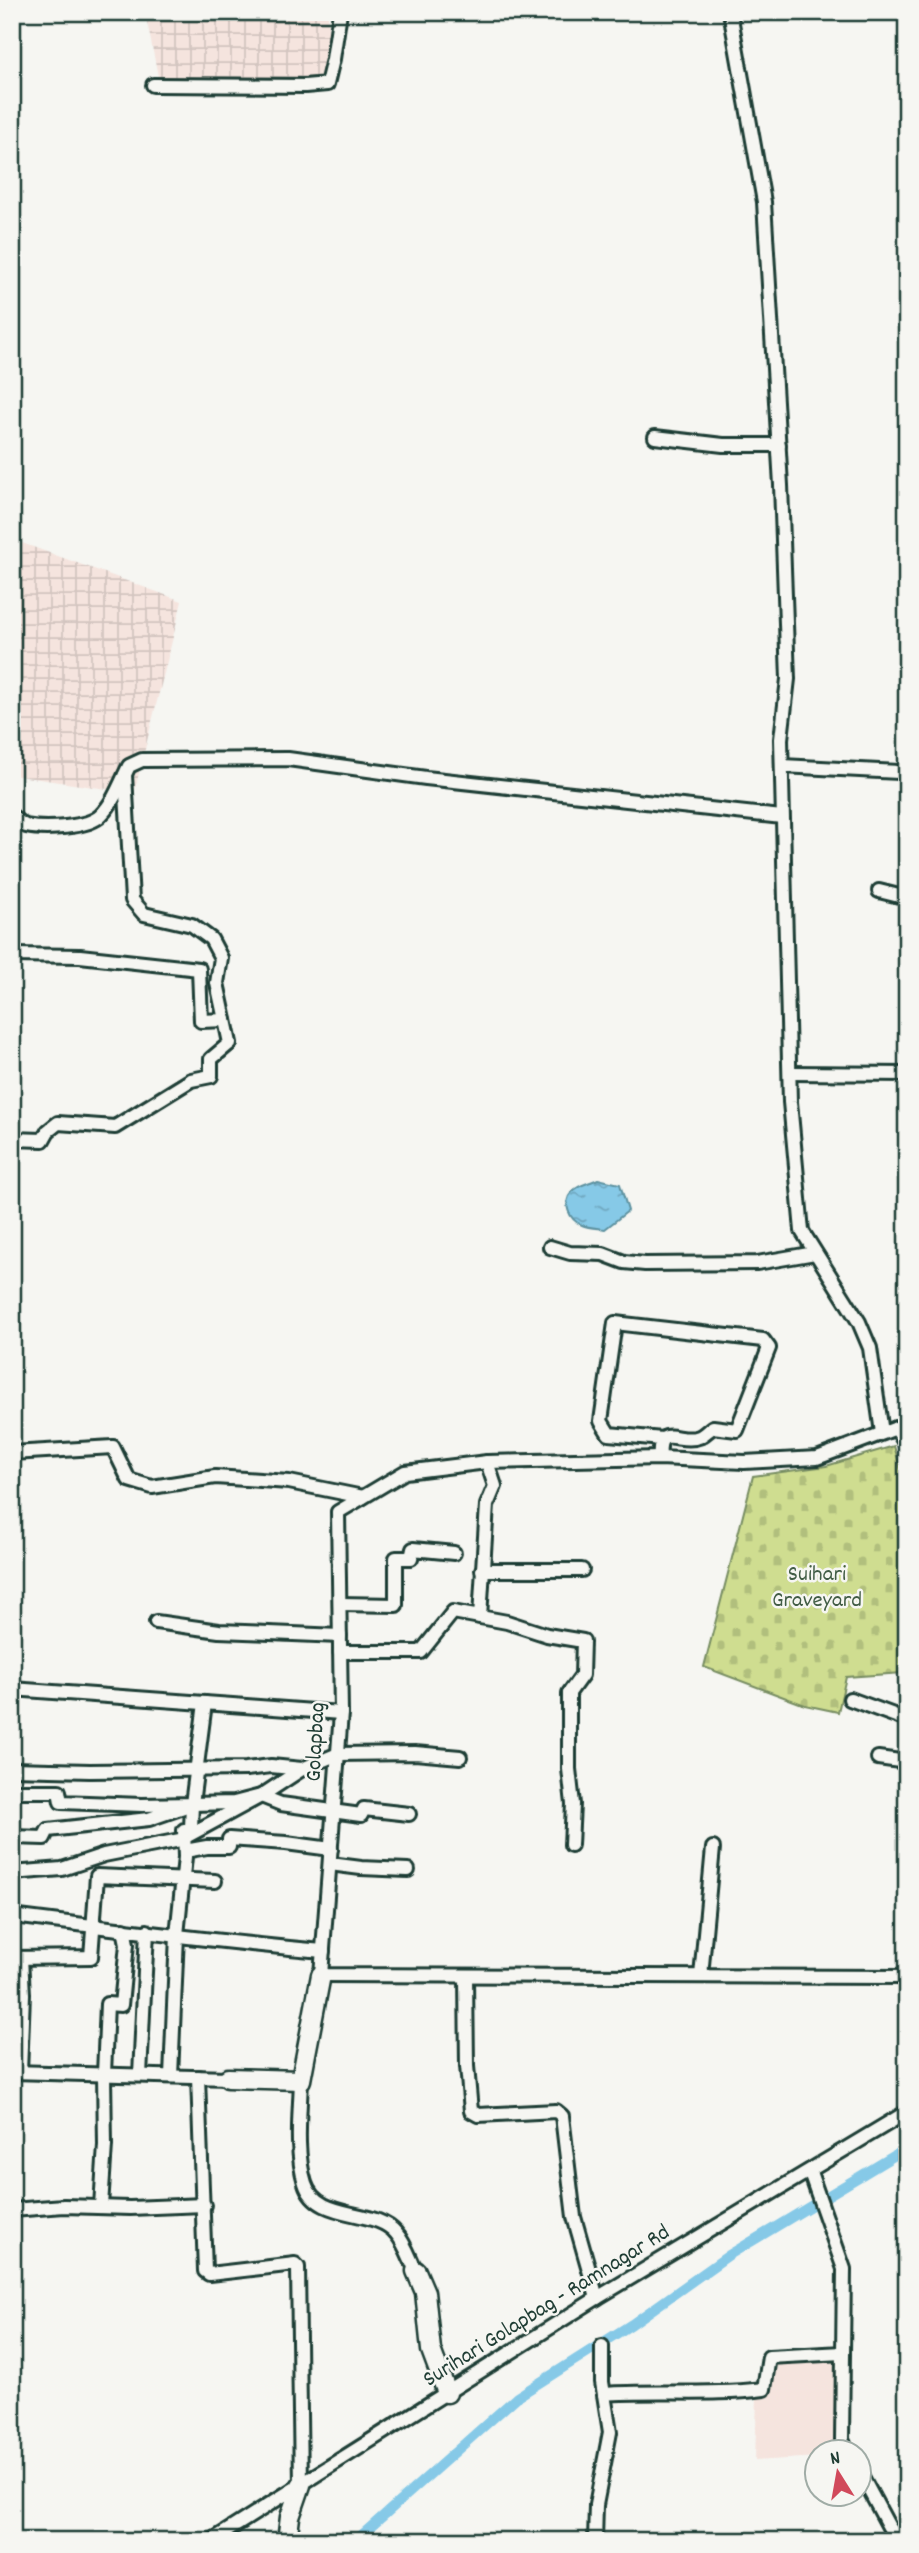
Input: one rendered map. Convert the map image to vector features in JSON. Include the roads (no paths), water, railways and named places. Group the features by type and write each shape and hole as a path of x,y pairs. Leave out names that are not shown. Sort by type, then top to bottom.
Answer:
{"street":[{"path":"153,85 327,84 334,59 340,12"},
{"path":"730,12 764,202 779,445 788,679 781,739 790,1102 802,1231 853,1310 870,1348 882,1433"},
{"path":"655,437 723,445 779,445"},
{"path":"12,816 23,826 53,827 91,823 101,816 111,803 129,766 142,760 288,759 426,778 782,817"},
{"path":"782,766 899,772 907,778"},
{"path":"12,1139 43,1140 48,1130 58,1123 115,1127 191,1080 211,1076 211,1059 230,1042 217,983 221,958 211,939 192,925 144,914 132,900 125,773"},
{"path":"879,891 907,898"},
{"path":"12,956 79,956 199,969 201,1021 225,1020"},
{"path":"791,1073 907,1074"},
{"path":"550,1247 570,1253 603,1254 624,1262 645,1264 757,1263 815,1253"},
{"path":"660,1458 659,1444 662,1439 699,1437 713,1427 737,1430 769,1348 768,1344 763,1340 615,1323 601,1421 608,1434 662,1439"},
{"path":"902,1426 907,1446"},
{"name":"Golapbag","path":"321,1975 341,1713 338,1512 405,1472 487,1462 660,1458 744,1462 817,1458 902,1426"},
{"path":"12,1453 113,1447 129,1480 152,1487 215,1477 289,1482 363,1497"},
{"path":"480,1617 486,1505 495,1486 487,1462"},
{"path":"340,1604 396,1605 397,1558 411,1558 413,1549 454,1553"},
{"path":"482,1570 582,1570"},
{"path":"340,1652 421,1652 453,1612 508,1622 547,1635 583,1641 582,1675 569,1693 569,1769 573,1804 571,1845"},
{"path":"156,1622 219,1631 340,1636"},
{"path":"12,1689 341,1713"},
{"path":"850,1699 907,1720"},
{"path":"172,2076 177,1935 184,1879 184,1830 190,1831 191,1828 195,1769 205,1703"},
{"path":"12,1873 62,1869 104,1855 184,1838 261,1796 302,1769 338,1754 460,1757"},
{"path":"878,1758 907,1762"},
{"path":"12,1769 90,1771 246,1769 271,1766 302,1769"},
{"path":"12,1791 60,1791 61,1802 142,1805 234,1803 261,1796 281,1804 361,1815 364,1809 409,1814"},
{"path":"12,1838 44,1838 48,1830 149,1819 192,1804"},
{"path":"185,1851 229,1847 229,1839 331,1849"},
{"path":"701,1976 713,1848"},
{"path":"330,1864 408,1870"},
{"path":"215,1881 97,1876 91,1957 17,1958 23,2005 16,2072 300,2081"},
{"path":"12,1916 93,1928 147,1931 228,1943 323,1951"},
{"path":"100,2206 105,2145 107,2004 121,2006 127,1944 124,1929"},
{"path":"140,2075 147,1931"},
{"path":"447,2393 431,2350 425,2292 396,2232 376,2221 323,2206 306,2186 300,2161 300,2081 321,1975 907,1977"},
{"path":"466,1977 467,2066 471,2111 478,2115 556,2111 562,2116 573,2217 597,2298"},
{"path":"198,2077 206,2273 295,2264 298,2267 301,2485 290,2517 287,2541"},
{"name":"Surihari Golapbag - Ramnagar Rd","path":"211,2541 597,2298 907,2112"},
{"path":"810,2172 844,2269 842,2438"},
{"path":"12,2210 64,2206 130,2208 204,2205"},
{"path":"594,2541 596,2505 610,2432 604,2394 602,2346"},
{"path":"604,2394 733,2393 764,2389 769,2357 843,2353"},
{"path":"874,2500 900,2541"}],"water":[{"path":"598,1179 620,1184 628,1211 605,1229 577,1223 567,1206 569,1196 574,1190"}],"waterway":[{"path":"355,2541 517,2397 632,2324 729,2255 907,2148"}],"park label":[{"name":"Suihari Graveyard","path":"817,1588"}]}
